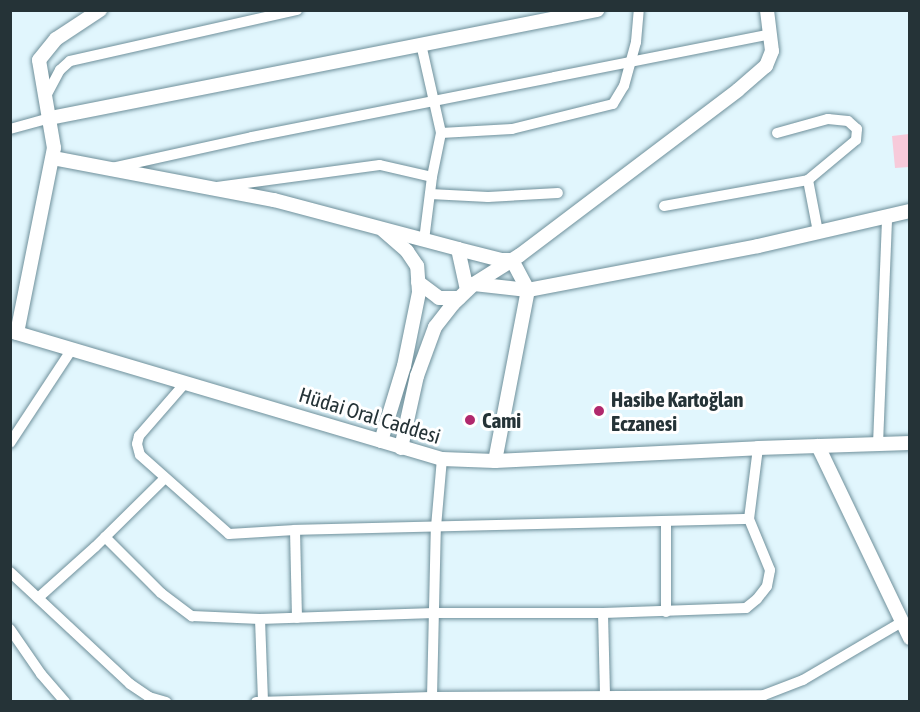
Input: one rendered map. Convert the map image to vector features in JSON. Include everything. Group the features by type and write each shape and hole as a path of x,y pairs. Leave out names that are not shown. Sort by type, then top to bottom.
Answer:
{"street":[{"path":"14,332 53,158 54,138 39,65 40,56 56,39 100,10"},
{"path":"45,98 60,70 70,62 297,10"},
{"path":"10,129 50,118 597,10"},
{"path":"441,133 512,129 613,104 624,86 636,42 639,10"},
{"path":"401,448 417,376 435,327 467,291 512,260 738,90 766,66 772,51 767,10"},
{"path":"105,169 435,100 771,34"},
{"path":"381,441 404,366 419,292 417,266 424,240 432,177 441,133 421,44"},
{"path":"664,206 808,180 856,140 857,129 848,121 828,119 777,133"},
{"path":"53,158 274,200 501,260 512,260"},
{"path":"208,188 380,165 432,177"},
{"path":"808,180 818,232"},
{"path":"430,194 488,197 558,193"},
{"path":"418,282 439,298 467,291 528,290 758,246 909,211"},
{"path":"878,444 887,215"},
{"path":"381,229 407,251 417,266"},
{"path":"458,249 467,291"},
{"path":"495,461 528,290 512,260"},
{"name":"Hüdai Oral Caddesi","path":"14,332 441,459 495,461 909,443"},
{"path":"10,443 72,349"},
{"path":"186,382 139,436 137,444 140,455 229,534 296,530 749,519"},
{"path":"818,446 909,638"},
{"path":"105,537 160,593 192,616 260,619 434,613 666,612 746,608 767,586 770,570 749,519 758,448"},
{"path":"432,697 436,527 441,459"},
{"path":"38,598 105,537 165,477"},
{"path":"666,521 666,612"},
{"path":"296,530 297,618"},
{"path":"10,572 130,684 149,697 166,702"},
{"path":"603,613 605,696"},
{"path":"260,619 263,701"},
{"path":"256,702 432,697 764,695 803,681 902,622"},
{"path":"10,629 41,674 65,702"}],"shaded area":[{"path":"909,134 909,167 895,168 892,136"}],"place":[{"name":"Hasibe Kartoğlan Eczanesi","path":"599,411"},
{"name":"Cami","path":"470,420"}]}
